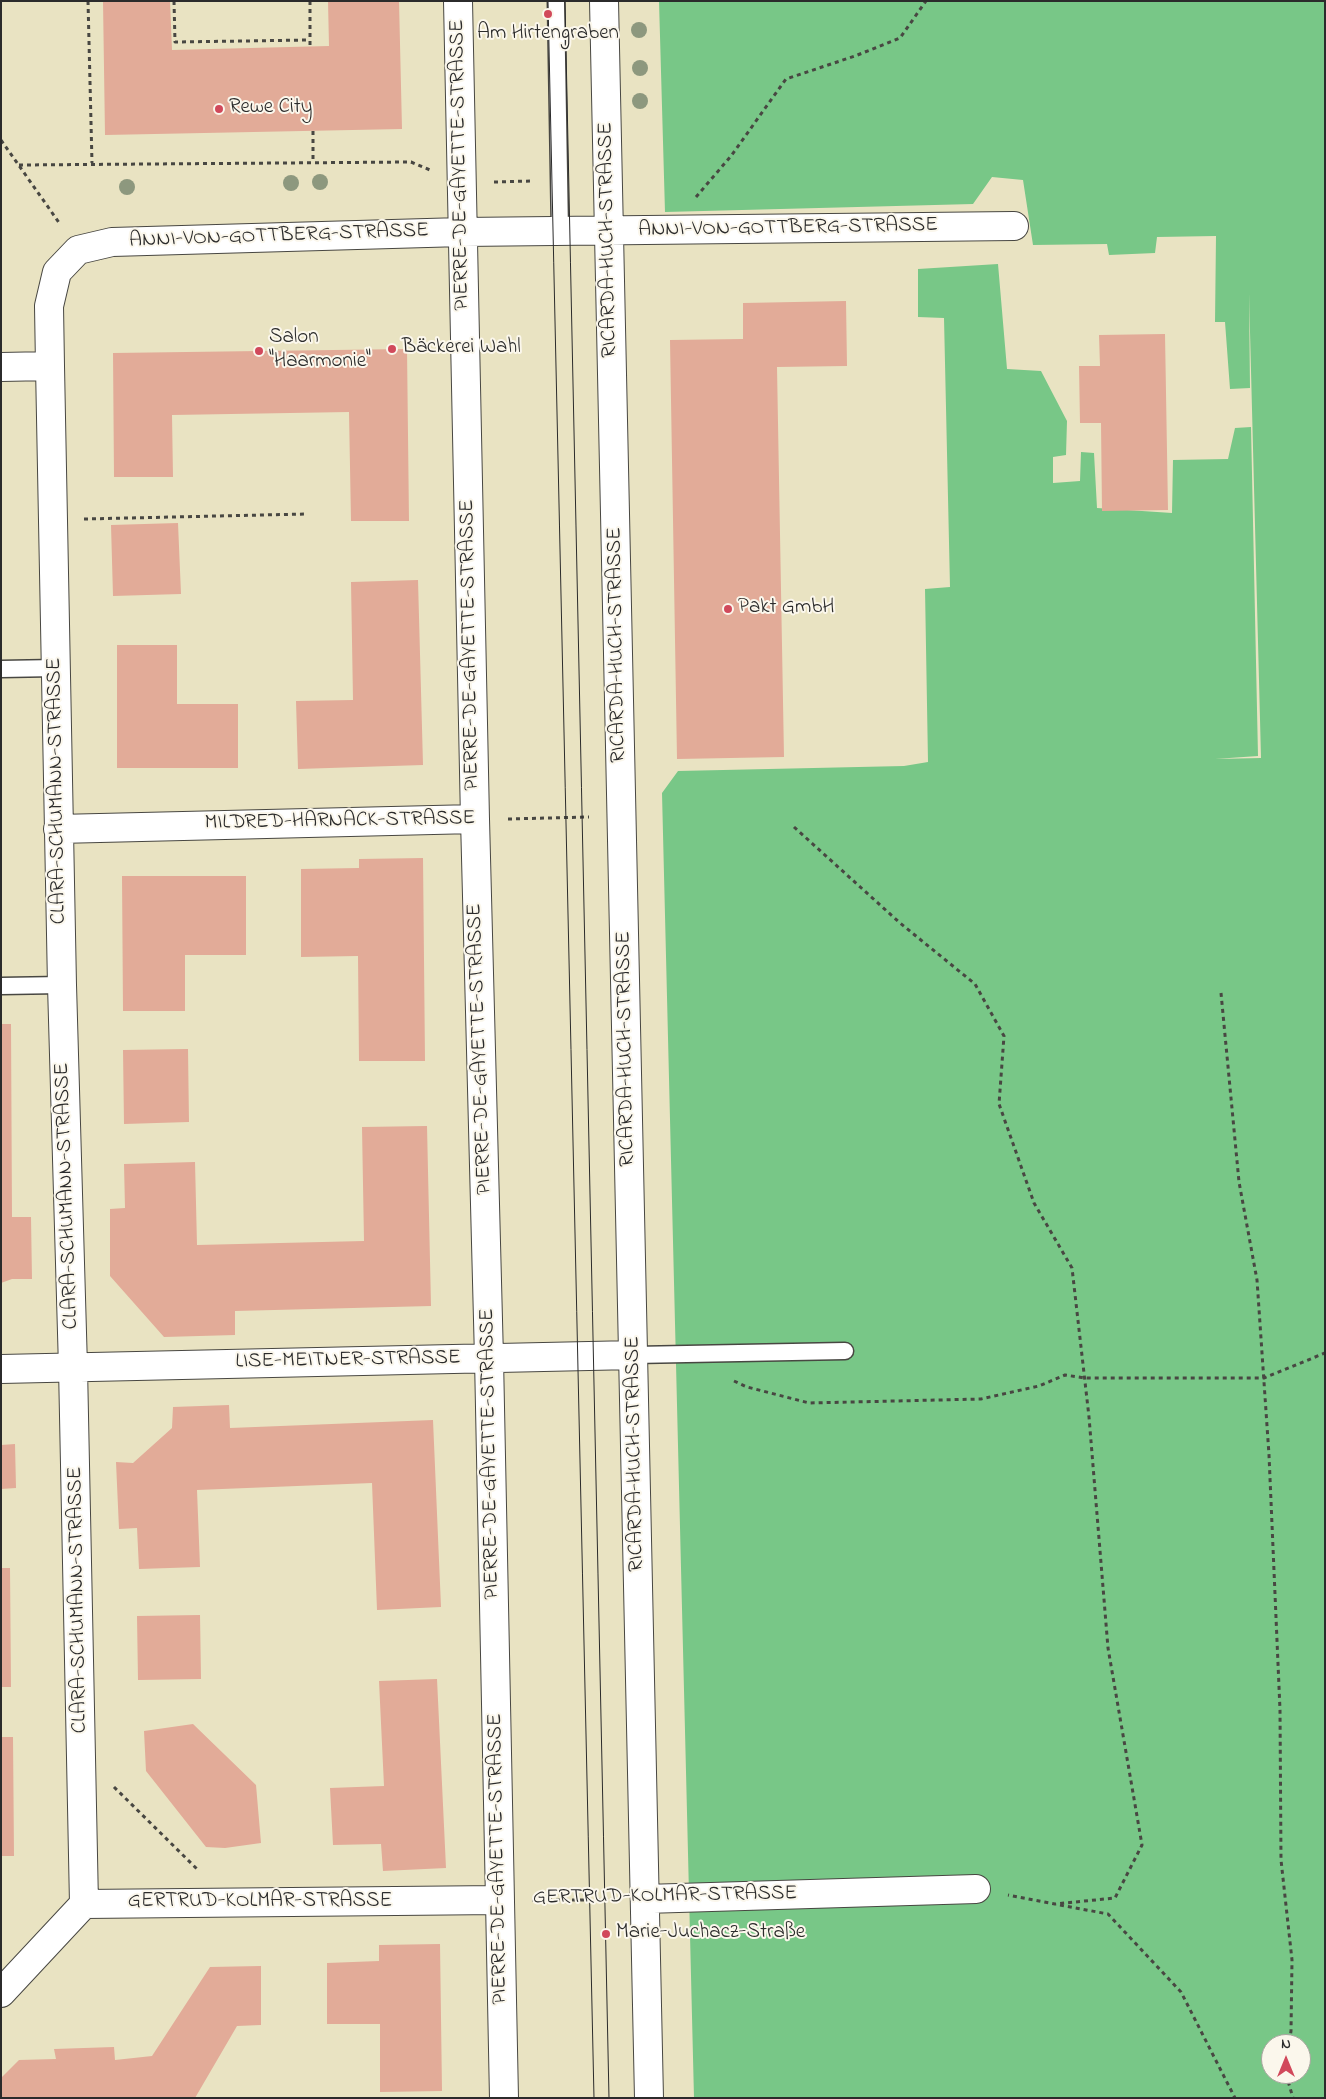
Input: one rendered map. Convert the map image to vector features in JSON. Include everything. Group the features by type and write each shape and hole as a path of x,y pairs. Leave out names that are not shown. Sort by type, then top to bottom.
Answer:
{"street":[{"name":"PIERRE-DE-GAYETTE-STRASSE","path":"458,1 475,819 490,1358 504,2098"},
{"name":"RICARDA-HUCH-STRASSE","path":"604,1 649,2098"},
{"name":"ANNI-VON-GOTTBERG-STRASSE","path":"78,250 112,242 462,232 1014,226"},
{"path":"1,366 50,366 49,306 57,272 78,250"},
{"name":"CLARA-SCHUMANN-STRASSE","path":"50,366 58,829 73,1367 84,1904"},
{"name":"MILDRED-HARNACK-STRASSE","path":"58,829 475,819"},
{"name":"LISE-MEITNER-STRASSE","path":"1,1369 634,1355"},
{"name":"GERTRUD-KOLMAR-STRASSE","path":"645,1899 976,1890"},
{"name":"GERTRUD-KOLMAR-STRASSE","path":"84,1904 499,1900"},
{"path":"1,1992 84,1904"}],"lane":[{"path":"556,1 560,231"},
{"path":"1,669 56,668"},
{"path":"1,986 62,984"},
{"name":"LISE-MEITNER-STRASSE","path":"634,1355 844,1351"}],"path":[{"path":"88,1 92,163"},
{"path":"174,1 175,42 310,40"},
{"path":"310,1 310,47"},
{"path":"667,230 731,156 786,79 855,56 900,38 926,1"},
{"path":"313,131 313,162"},
{"path":"1,140 78,250"},
{"path":"20,165 411,162 461,182 559,180"},
{"path":"53,520 306,514"},
{"name":"MILDRED-HARNACK-STRASSE","path":"475,819 622,817"},
{"path":"794,827 900,923 975,984 1004,1036 999,1104 1034,1203 1072,1268 1085,1378 1108,1648 1142,1846 1115,1898 1056,1904"},
{"path":"1221,993 1239,1182 1257,1280 1264,1378 1280,1710 1281,1860 1292,1960 1291,2034"},
{"path":"729,1379 747,1387 809,1403 981,1399 1039,1386 1065,1376 1085,1378 1264,1378 1325,1353"},
{"path":"82,1755 230,1903"},
{"path":"976,1890 1108,1914 1181,1992 1235,2098"},
{"name":"GERTRUD-KOLMAR-STRASSE","path":"499,1900 645,1899"},
{"path":"1289,2084 1293,2098"}],"green space":[{"path":"659,1 1325,1 1325,2098 694,2098 662,793 678,771 904,766 928,762 925,589 950,587 944,318 918,317 918,269 998,264 1007,369 1041,371 1067,421 1066,455 1053,457 1053,483 1080,481 1081,452 1094,453 1097,508 1172,513 1173,460 1228,459 1235,428 1251,427 1258,756 1215,759 1261,758 1249,293 1250,388 1230,389 1225,322 1215,322 1216,236 1157,237 1155,253 1109,255 1107,244 1033,245 1023,180 992,177 973,204 665,212"}],"building":[{"path":"103,1 170,1 172,50 329,46 328,1 399,1 402,129 105,135"},
{"name":"Pakt GmbH","path":"846,301 847,366 777,367 784,757 677,759 670,340 743,339 743,303"},
{"path":"1165,334 1168,510 1102,511 1101,423 1080,423 1079,366 1100,366 1099,335"},
{"path":"407,349 409,521 351,521 349,412 172,415 173,477 114,477 113,353"},
{"path":"178,523 181,594 113,596 111,525"},
{"path":"418,580 423,765 298,769 296,701 353,700 351,582"},
{"path":"117,645 177,645 177,704 238,704 238,768 117,768"},
{"path":"423,858 425,1061 359,1061 358,956 301,957 301,869 359,868 359,859"},
{"path":"122,876 246,876 246,955 185,955 185,1011 123,1011"},
{"path":"1,1024 11,1024 12,1217 31,1217 32,1279 12,1279 1,1283"},
{"path":"188,1049 189,1122 124,1124 123,1050"},
{"path":"427,1126 431,1306 235,1311 235,1335 164,1337 110,1276 110,1209 125,1208 124,1164 195,1162 197,1245 364,1241 362,1127"},
{"path":"229,1405 230,1428 433,1420 441,1607 377,1610 372,1483 197,1490 200,1567 139,1569 137,1528 119,1529 116,1462 133,1463 172,1428 173,1407"},
{"path":"15,1444 16,1488 1,1489 1,1445"},
{"path":"1,1568 10,1568 11,1687 1,1687"},
{"path":"200,1615 201,1679 138,1680 137,1616"},
{"path":"437,1679 446,1868 383,1871 381,1844 333,1845 330,1788 384,1786 379,1681"},
{"path":"193,1724 256,1785 261,1843 225,1848 206,1847 146,1771 144,1731"},
{"path":"1,1737 13,1737 14,1856 1,1856"},
{"path":"440,1944 442,2091 380,2092 380,2024 327,2024 327,1963 379,1961 379,1945"},
{"path":"261,1966 261,2025 237,2026 195,2098 1,2098 1,2078 19,2060 56,2059 54,2049 114,2047 115,2060 152,2056 210,1967"}],"tram line":[{"path":"548,1 594,2098"},
{"path":"565,1 609,2098"}],"place":[{"name":"Am Hirtengraben","path":"548,14"},
{"name":"Rewe City","path":"219,109"},
{"name":"Bäckerei Wahl","path":"392,349"},
{"name":"Salon \"Haarmonie\"","path":"259,351"},
{"name":"Pakt GmbH","path":"728,609"},
{"name":"Marie-Juchacz-Straße","path":"606,1934"}]}
